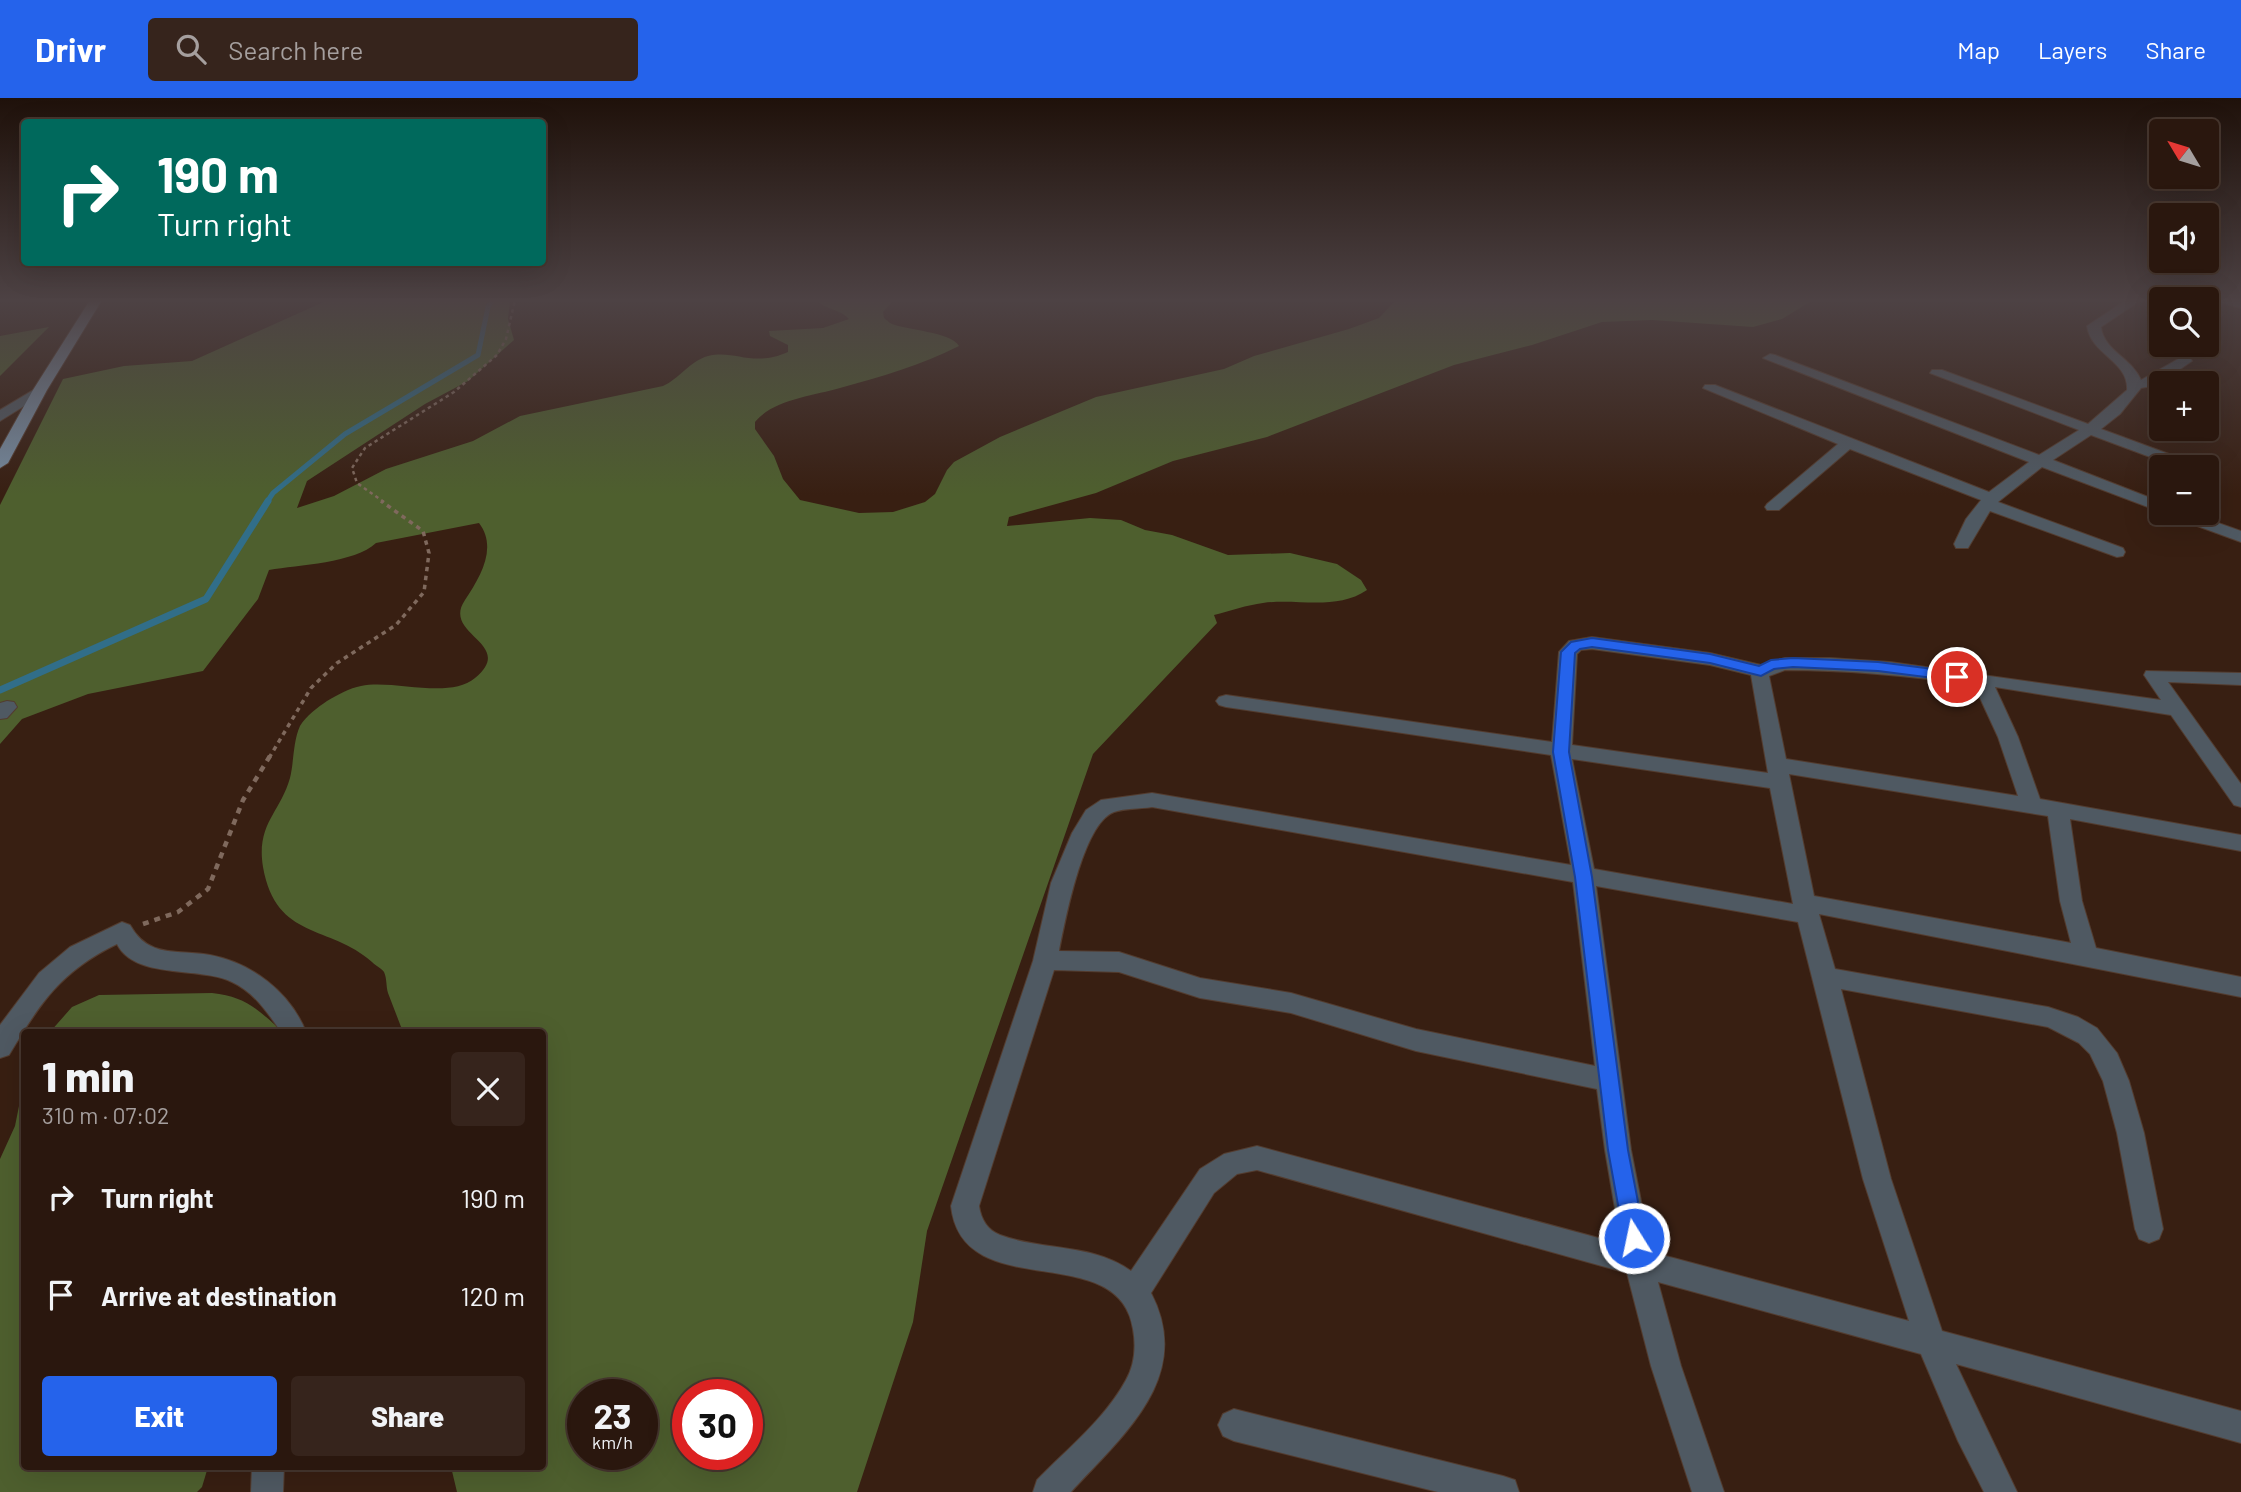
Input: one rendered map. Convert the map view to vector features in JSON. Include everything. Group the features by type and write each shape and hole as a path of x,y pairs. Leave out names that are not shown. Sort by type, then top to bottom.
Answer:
{"main road":[{"path":"0,464 56,365"}],"street":[{"path":"1788,365 2149,503"},
{"path":"1962,544 1972,521 1990,501 2038,461 2088,429 2130,396 2136,385 2132,372 2124,365"},
{"path":"2136,385 2152,383 2179,365"},
{"path":"1937,373 2158,455"},
{"path":"1710,388 2117,552"},
{"path":"0,417 40,390"},
{"path":"1773,507 1849,442"},
{"path":"2208,525 2241,537"},
{"path":"1708,1492 1666,1366 1639,1264 1608,1080 1584,877 1561,752 1566,656 1576,645 1602,643 1710,659 1761,671 1778,663 1878,666 2175,709"},
{"path":"1761,671 1778,774 1807,909 1826,977 1858,1117 1905,1273 1929,1342 1973,1441 2001,1492"},
{"path":"2241,679 2153,675 2241,800"},
{"path":"1982,681 2008,737 2031,804"},
{"path":"1226,701 1561,752 1899,787 2031,804 2241,843"},
{"path":"1049,1492 1110,1428 1141,1385 1150,1349 1150,1330 1135,1293 1114,1275 1100,1269 996,1248 973,1233 965,1215 968,1190 1003,1097 1045,961 1062,883 1083,832 1094,815 1108,805 1152,800 1584,877 1807,909 2086,955 2241,988"},
{"path":"2058,809 2071,901 2086,955"},
{"path":"0,1047 19,1016 56,970 78,954 122,931 126,944 155,959 210,965 245,977 261,989 292,1029"},
{"path":"1045,961 1119,962 1200,988 1291,1003 1416,1040 1608,1080"},
{"path":"1826,977 2048,1017 2063,1021 2091,1038 2100,1046 2111,1065 2149,1229"},
{"path":"1135,1293 1214,1172 1243,1159 1271,1160 1639,1264 2241,1427"},
{"path":"1234,1425 1503,1492"},
{"path":"267,1492 268,1470"}],"path":[{"path":"122,931 178,912 208,888 243,800 311,688 337,663 396,625 424,592 429,569 427,539 416,523 357,483 352,473 354,461 374,440 454,392 485,365"}],"green space":[{"path":"0,365 11,365 0,376"},
{"path":"137,365 486,365 468,381 425,404 307,481 297,508 334,496 386,469 473,441 520,416 663,386 692,365 914,365 855,384 794,399 772,408 755,422 755,429 774,456 783,479 800,500 859,513 893,512 925,502 935,494 954,462 1000,437 1096,397 1233,365 1454,365 1267,437 1173,461 1096,493 1009,517 1007,526 1090,518 1121,520 1228,555 1290,553 1337,564 1361,580 1367,590 1343,600 1263,603 1214,615 1217,623 1093,754 927,1231 913,1322 857,1492 457,1492 452,1470 546,1470 546,1029 402,1029 388,993 384,972 356,950 292,920 280,908 270,891 262,852 266,829 290,778 300,726 316,709 339,694 361,686 451,688 475,678 486,666 488,656 484,647 462,622 460,612 485,562 487,542 484,533 479,523 376,543 367,550 341,559 269,570 258,599 203,671 88,694 22,719 0,744 0,505 63,379"},
{"path":"99,995 224,995 243,1001 280,1029 53,1029 72,1007"},
{"path":"21,1096 21,1470 207,1470 202,1487 197,1492 0,1492 0,1159 15,1126"}],"waterway":[{"path":"267,502 273,493 345,434 461,365"},
{"path":"0,690 206,599 268,501"}],"route":[{"path":"1634,1238 1608,1080 1584,877 1561,752 1568,652 1583,643 1602,643 1710,659 1761,671 1778,663 1793,663 1878,666 1957,677"}]}
